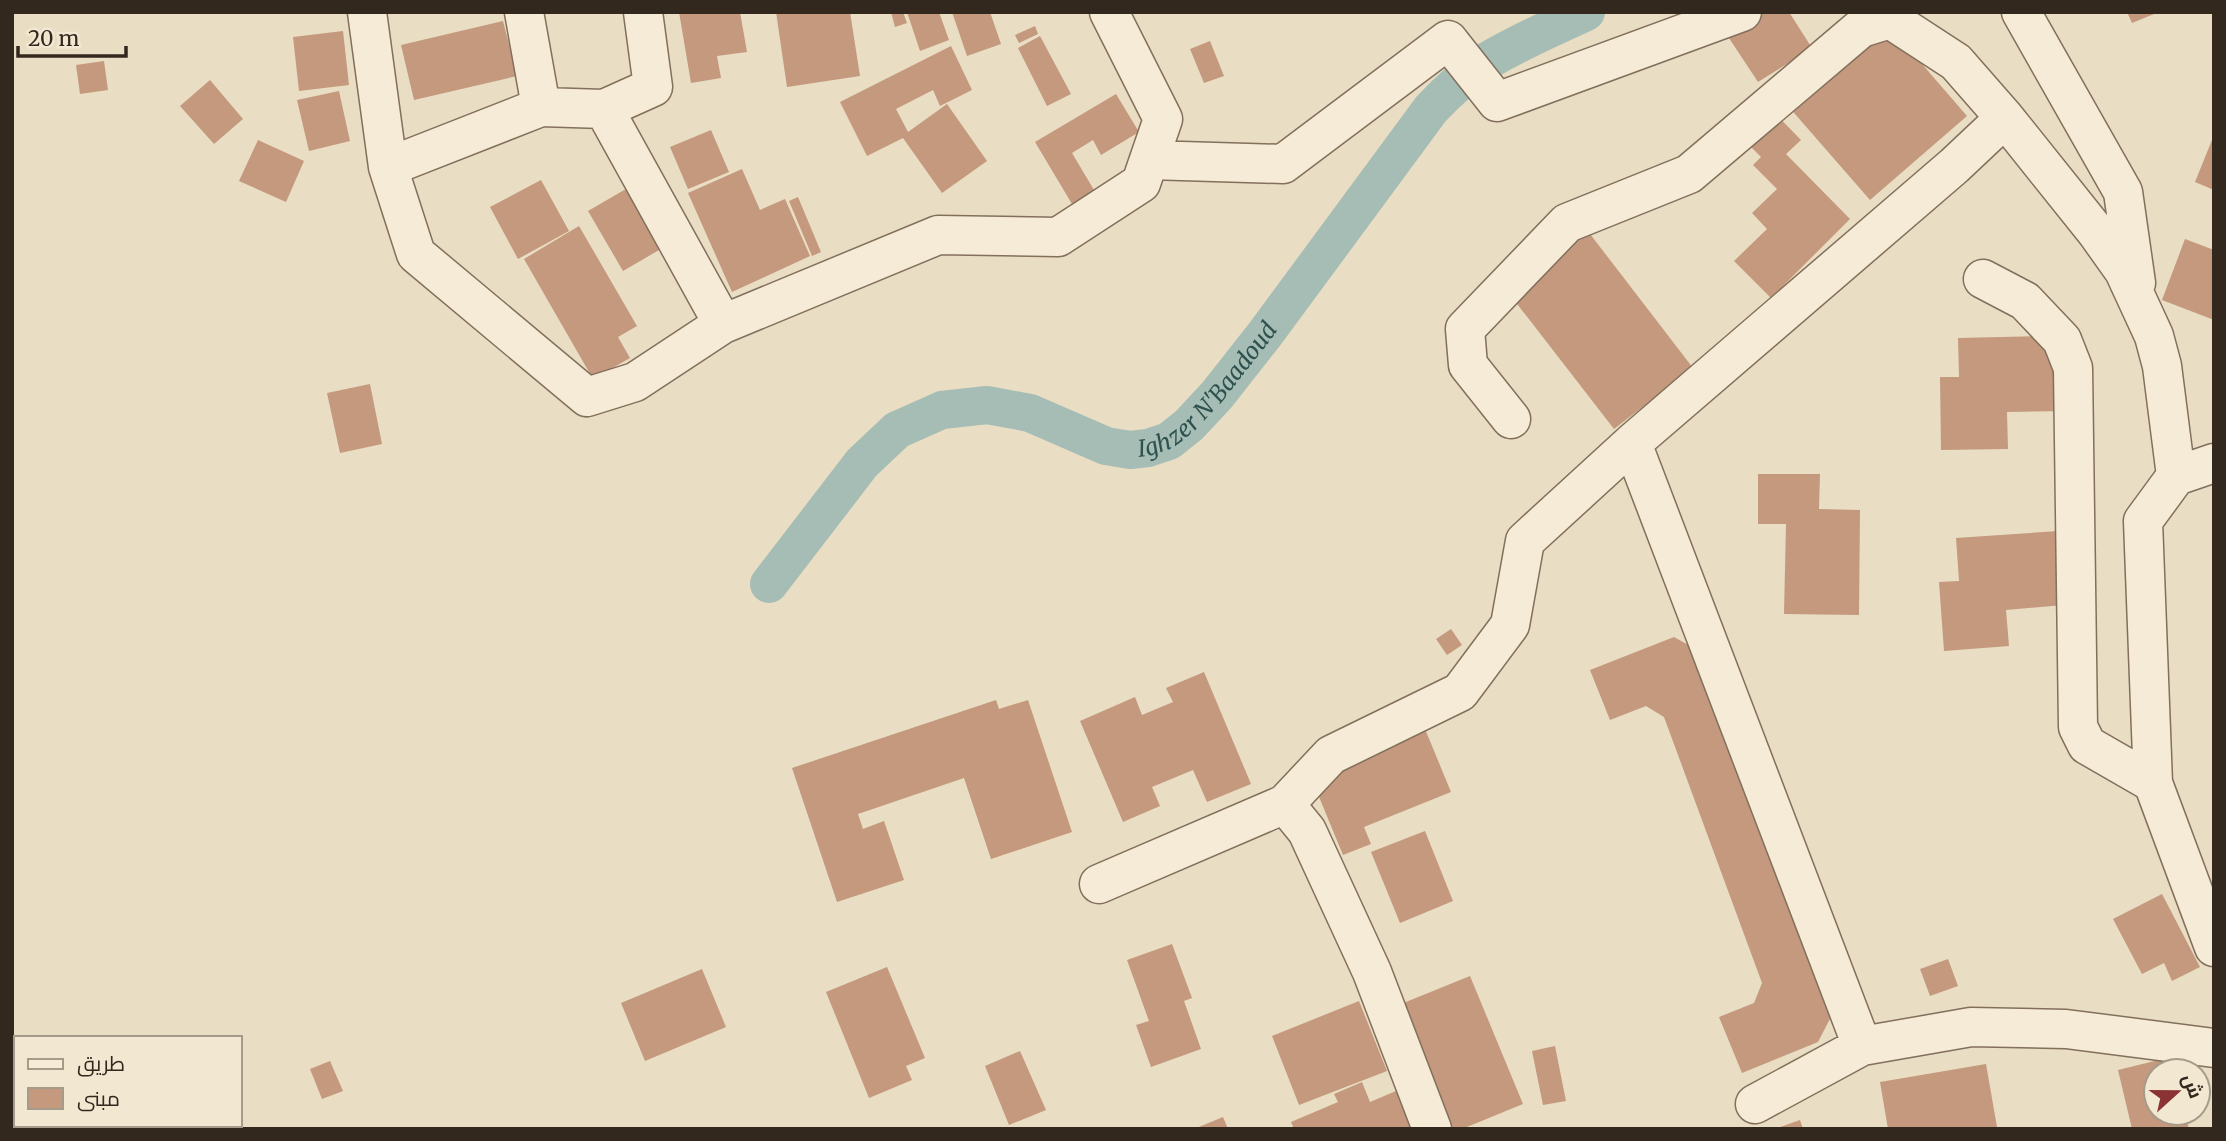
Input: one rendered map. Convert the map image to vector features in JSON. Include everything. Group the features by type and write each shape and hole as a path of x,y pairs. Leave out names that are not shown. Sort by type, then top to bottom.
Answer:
{"street":[{"path":"367,12 388,167 416,254 587,397 635,382 723,324 938,235 1058,237 1141,183 1163,119 1109,12"},
{"path":"524,12 541,107"},
{"path":"388,167 541,107 604,109 653,88 643,12"},
{"path":"1149,160 1283,164 1448,40 1497,102 1742,12"},
{"path":"2021,12 2123,192 2139,303"},
{"path":"1511,419 1468,365 1465,329 1567,223 1689,174 1861,29 1890,19 1956,62 2005,118 2124,271 2154,335 2162,366 2176,476"},
{"path":"604,109 723,324"},
{"path":"1099,884 1285,804 1331,755 1460,692 1510,625 1525,541 1632,443 1954,166 2005,118"},
{"path":"1983,279 2025,301 2062,340 2073,368 2078,727 2087,745 2153,783"},
{"path":"1632,443 1862,1046"},
{"path":"2214,463 2176,476 2143,521 2153,783 2214,947"},
{"path":"1285,804 1307,831 1372,972 1432,1129"},
{"path":"1755,1104 1862,1046 1971,1027 2066,1029 2214,1048"}],"building":[{"path":"679,12 740,12 747,52 717,56 721,78 691,83"},
{"path":"776,12 850,12 860,76 787,87"},
{"path":"891,12 903,12 907,23 895,27"},
{"path":"907,12 939,12 949,40 920,51"},
{"path":"952,12 990,12 1001,44 967,56"},
{"path":"1762,12 1789,12 1812,48 1758,82 1727,35"},
{"path":"1877,12 1967,116 1870,200 1775,91"},
{"path":"2127,12 2159,12 2132,23"},
{"path":"503,21 517,76 414,100 401,45"},
{"path":"1035,26 1038,34 1019,43 1015,35"},
{"path":"343,31 349,85 299,91 293,37"},
{"path":"1040,36 1071,94 1047,106 1018,48"},
{"path":"1210,41 1224,76 1204,83 1190,49"},
{"path":"951,46 972,90 940,106 933,90 896,109 908,132 947,104 987,161 942,193 903,138 867,156 840,102"},
{"path":"104,61 108,90 80,94 76,65"},
{"path":"210,80 243,119 214,144 180,106"},
{"path":"339,91 350,141 309,151 297,100"},
{"path":"1116,94 1139,132 1101,155 1093,140 1072,153 1094,190 1072,204 1035,142"},
{"path":"1760,98 1801,140 1786,154 1850,219 1771,298 1734,261 1767,229 1752,213 1777,189 1753,165 1761,157 1731,127"},
{"path":"711,130 729,172 688,189 670,147"},
{"path":"2214,135 2214,190 2195,182"},
{"path":"258,140 304,161 286,202 239,181"},
{"path":"742,169 760,210 785,199 810,256 732,292 688,193"},
{"path":"541,180 569,231 518,259 490,207"},
{"path":"631,186 666,246 623,271 588,211"},
{"path":"798,197 821,252 812,256 789,201"},
{"path":"1577,217 1693,368 1614,429 1497,278"},
{"path":"579,226 637,326 618,337 630,358 593,379 524,259"},
{"path":"2185,239 2214,250 2214,320 2162,300"},
{"path":"2043,336 2044,351 2065,351 2066,411 2007,412 2008,449 1941,450 1940,377 1959,377 1958,338"},
{"path":"370,384 382,444 340,453 327,393"},
{"path":"1758,474 1820,474 1819,509 1860,510 1859,615 1784,614 1786,524 1758,524"},
{"path":"2058,531 2064,605 2006,610 2009,646 1944,651 1939,582 1959,581 1956,538"},
{"path":"1451,629 1462,645 1447,655 1436,639"},
{"path":"1674,637 1699,651 1834,1011 1818,1042 1742,1073 1719,1017 1754,1003 1762,983 1664,717 1646,706 1610,720 1590,670"},
{"path":"1204,672 1251,784 1207,802 1193,770 1152,787 1160,806 1123,822 1080,721 1135,697 1142,715 1173,702 1166,688"},
{"path":"996,700 999,709 1028,700 1072,832 991,859 964,778 858,814 863,829 884,821 904,880 837,902 792,768"},
{"path":"1425,729 1451,792 1364,827 1371,844 1343,855 1310,775"},
{"path":"1425,831 1453,901 1400,923 1371,852"},
{"path":"2162,894 2200,967 2172,981 2164,963 2142,974 2113,919"},
{"path":"1172,944 1192,998 1184,1001 1201,1049 1151,1067 1136,1025 1149,1021 1127,960"},
{"path":"1948,959 1958,986 1930,996 1920,969"},
{"path":"887,967 925,1058 906,1066 912,1080 869,1098 826,992"},
{"path":"702,969 726,1027 645,1061 621,1003"},
{"path":"1470,976 1523,1104 1462,1129 1446,1129 1396,1006"},
{"path":"1359,1001 1387,1071 1299,1105 1272,1036"},
{"path":"1555,1046 1566,1101 1543,1105 1532,1051"},
{"path":"1020,1051 1046,1110 1009,1125 985,1066"},
{"path":"330,1061 343,1091 322,1099 310,1069"},
{"path":"1986,1064 1997,1127 1888,1129 1880,1082"},
{"path":"2142,1064 2142,1127 2189,1129 2132,1129 2118,1070"},
{"path":"1362,1082 1370,1102 1396,1091 1411,1129 1294,1129 1291,1122 1338,1102 1334,1094"},
{"path":"1223,1117 1228,1129 1194,1129"},
{"path":"1800,1120 1803,1129 1777,1129 1777,1128"}],"waterway":[{"name":"Ighzer N'Baadoud","path":"769,584 862,463 897,430 942,410 987,405 1030,413 1106,446 1130,450 1169,441 1189,425 1217,395 1431,109 1484,63 1521,42 1586,12"}]}
